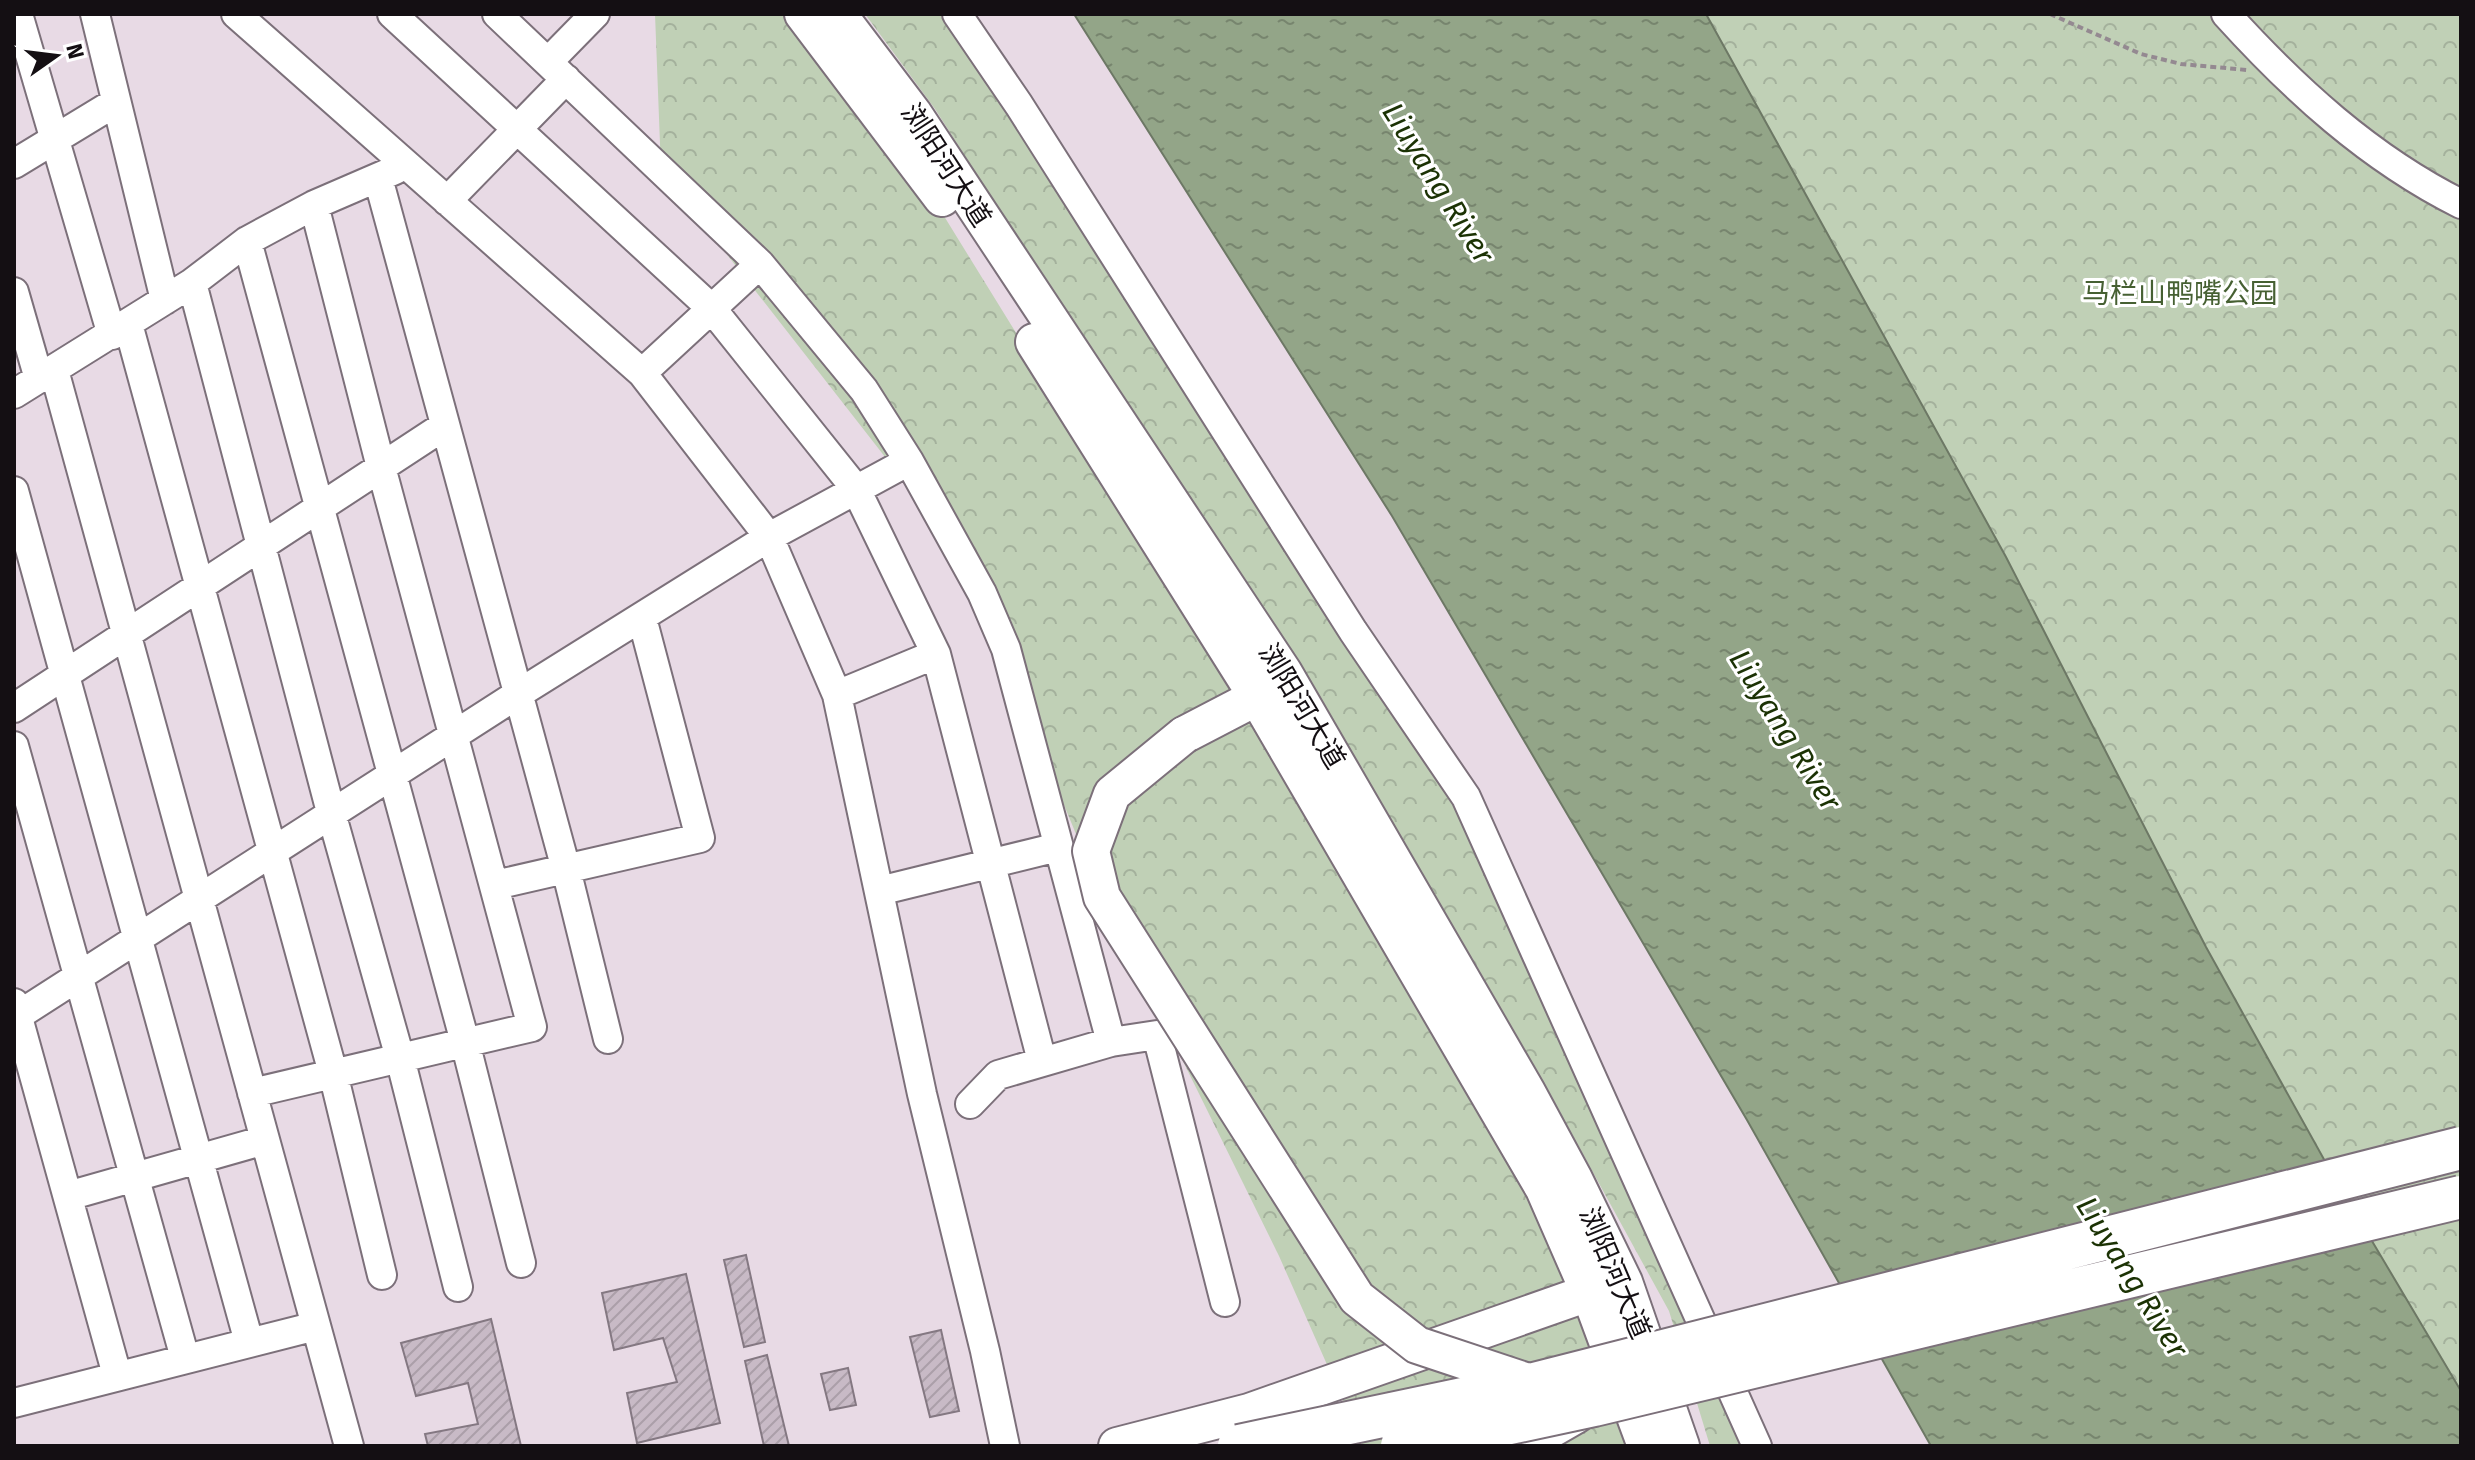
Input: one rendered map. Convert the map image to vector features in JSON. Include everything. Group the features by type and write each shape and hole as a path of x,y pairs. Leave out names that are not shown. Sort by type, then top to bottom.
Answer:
{"highway":[{"path":"1239,1446 1534,1384 2461,1148"},
{"path":"1402,1446 1594,1405 2461,1197"}],"main road":[{"name":"浏阳河大道","path":"803,14 955,215 1257,697 1544,1189 1654,1443"},
{"name":"浏阳河大道","path":"838,14 913,113 1284,673 1527,1092 1624,1282 1654,1443"},
{"path":"1284,673 1257,697 1184,735 1112,794 1091,851 1102,897 1357,1298 1417,1345 1534,1384"},
{"path":"1117,1446 1249,1412 1624,1282"},
{"path":"1522,1446 1594,1405"}],"street":[{"path":"18,14 53,140 120,330 199,586 333,1073 382,1275"},
{"path":"95,14 165,300"},
{"path":"392,14 712,309 856,489 936,654 1042,1061"},
{"path":"497,14 760,264 864,390 909,461 982,593 1006,649 1111,1042"},
{"path":"447,201 516,130 595,14"},
{"path":"957,14 1019,105 1353,631 1466,797 1757,1446"},
{"path":"2226,14 2281,72 2360,141 2402,171 2461,204"},
{"path":"245,16 447,201 642,373 769,537 837,695 922,1094 1005,1446"},
{"path":"14,164 116,102"},
{"path":"14,394 192,283 247,241 314,205 407,165"},
{"path":"378,178 566,869 608,1039"},
{"path":"252,1093 532,1027 381,467 314,205"},
{"path":"247,241 465,1042 521,1263"},
{"path":"642,373 760,264"},
{"path":"192,283 332,816 400,1058 458,1287"},
{"path":"14,292 46,375 126,634 349,1446"},
{"path":"14,708 444,426"},
{"path":"117,1375 15,1012 77,977 274,853 518,694 769,537 909,461"},
{"path":"14,491 249,1342"},
{"path":"495,885 700,838 642,618"},
{"path":"837,695 936,654"},
{"path":"14,746 185,1358"},
{"path":"879,891 1058,847"},
{"path":"970,1104 998,1075 1111,1042 1157,1035 1225,1302"},
{"path":"68,1196 265,1140"},
{"path":"14,1403 316,1326"}],"path":[{"path":"2050,14 2141,54 2181,64 2281,72"},
{"path":"2461,702 2461,803"}],"green space":[{"path":"655,14 786,14 894,135 1544,1189 1629,1446 1363,1446 1279,1256 1102,897 960,553 661,170"},
{"path":"865,14 945,14 1297,569 1442,784 1469,828 1747,1446 1710,1446 1669,1311 1539,1074 1419,869 935,109"},
{"name":"马栏山鸭嘴公园","path":"1706,14 2461,14 2461,1391 2331,1172 2206,947 2006,557"}],"water":[{"name":"Liuyang River","path":"1074,14 1706,14 2006,557 2206,947 2331,1172 2461,1391 2461,1446 1931,1446 1747,1120 1392,516"}],"building":[{"path":"746,1255 765,1342 744,1347 724,1260"},
{"path":"686,1274 720,1423 637,1443 627,1393 677,1382 663,1338 614,1350 602,1293"},
{"path":"491,1319 521,1446 428,1446 425,1434 478,1424 468,1383 416,1396 401,1343"},
{"path":"941,1330 959,1411 930,1417 910,1337"},
{"path":"767,1355 789,1446 764,1446 745,1361"},
{"path":"848,1368 856,1405 830,1410 821,1374"}]}
